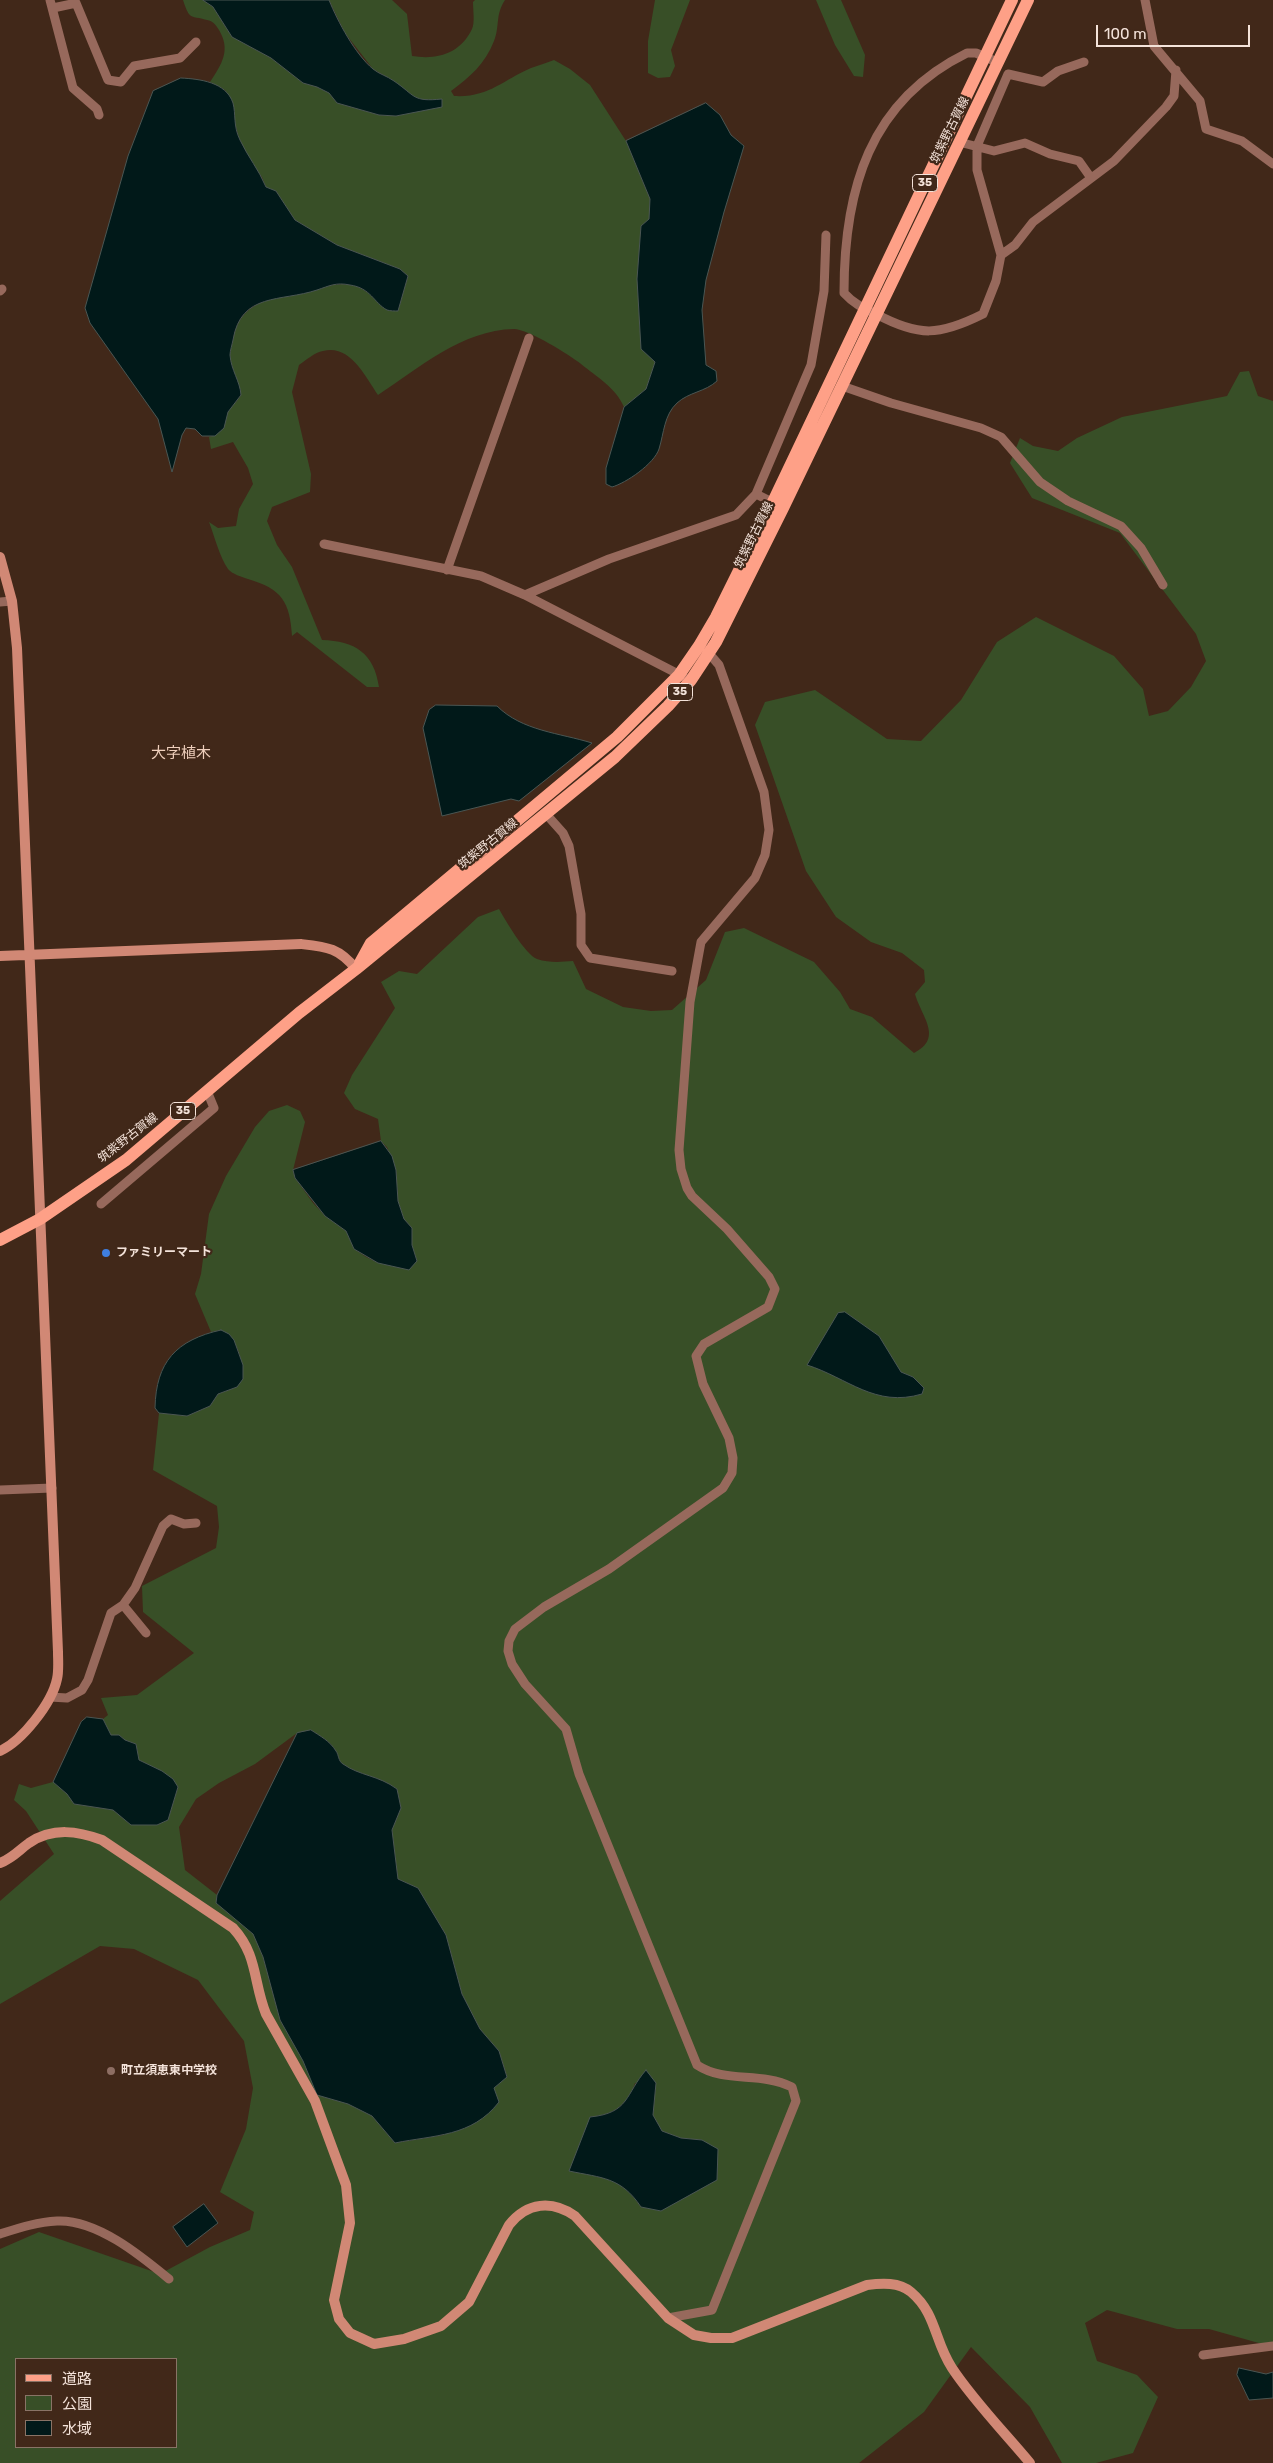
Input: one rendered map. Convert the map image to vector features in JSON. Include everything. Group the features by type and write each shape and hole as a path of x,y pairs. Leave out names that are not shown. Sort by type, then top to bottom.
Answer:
{"main road":[{"name":"筑紫野古賀線","path":"778,505 870,312 1012,0"},
{"name":"筑紫野古賀線","path":"0,1240 40,1219 126,1160 300,1013 615,757 691,680 704,649 842,386 870,312 959,142 1028,0"},
{"name":"筑紫野古賀線","path":"356,969 371,943 617,737 704,649"}],"street":[{"path":"1145,0 1154,46 1200,101 1206,129 1242,141 1273,164"},
{"path":"99,115 97,109 74,88 52,4 76,3 108,80 121,82 134,66 180,58 196,42"},
{"path":"997,62 976,53 967,53 920,82 880,130 863,162 854,194 846,246 844,292 855,305 898,327 931,331 956,327 983,314 996,281 1001,255 977,170 977,146 1008,74 1043,82 1058,71 1084,62"},
{"path":"1001,255 1014,245 1033,222 1114,161 1166,107 1174,96 1176,70"},
{"path":"959,142 994,150 1025,143 1050,154 1079,161 1092,178"},
{"path":"525,594 609,559 736,515 756,494 811,364 824,291 826,235"},
{"path":"447,570 529,338"},
{"path":"842,386 891,403 981,428 1001,437 1040,482 1068,501 1122,526 1141,548 1163,585"},
{"path":"756,494 778,505"},
{"path":"324,544 481,576 525,594 691,680"},
{"path":"0,557 12,601 16,625 58,1652 57,1679 50,1697 34,1721 14,1742 0,1751"},
{"path":"0,602 12,601"},
{"path":"668,2318 712,2310 796,2101 792,2087 780,2081 758,2077 721,2076 707,2072 697,2065 579,1774 569,1734 525,1684 512,1664 508,1651 509,1641 515,1629 544,1607 608,1569 722,1488 732,1472 731,1444 703,1384 696,1356 704,1344 768,1307 775,1290 770,1277 727,1229 692,1196 687,1188 681,1169 681,1108 690,1002 700,942 755,878 766,855 769,830 764,792 719,665 704,649"},
{"path":"546,814 563,833 569,846 581,914 581,945 590,958 672,971"},
{"path":"0,956 301,944 326,947 345,955 356,969"},
{"path":"101,1204 214,1108 207,1091"},
{"path":"0,1490 52,1488"},
{"path":"50,1697 67,1698 82,1690 88,1680 111,1613 124,1605 135,1588 163,1526 171,1520 184,1524 196,1523"},
{"path":"124,1605 146,1633"},
{"path":"0,1863 16,1855 29,1843 54,1833 64,1830 88,1835 102,1840 233,1928 244,1940 255,1966 260,1999 266,2014 315,2101 346,2185 350,2222 334,2300 339,2319 350,2333 374,2344 404,2339 441,2326 469,2302 509,2225 517,2215 537,2205 564,2208 575,2216 668,2318 694,2335 711,2338 732,2338 847,2292 881,2283 899,2285 909,2291 923,2304 931,2316 942,2351 954,2371 1030,2463"},
{"path":"0,2234 30,2225 58,2221 75,2222 108,2235 169,2279"},
{"path":"1203,2355 1273,2346"}],"green space":[{"path":"183,0 203,0 213,7 232,37 271,58 303,83 329,93 337,103 379,115 396,116 442,100 424,101 411,96 394,81 373,69 345,33 329,0 392,0 407,14 412,56 430,57 439,56 454,50 467,38 473,26 473,2 475,0 505,0 500,11 496,36 486,57 464,81 451,91 454,96 466,96 486,91 531,68 554,60 570,69 590,85 626,141 650,199 650,219 641,226 638,295 640,314 655,362 646,389 624,407 611,388 576,360 529,333 514,329 495,331 459,343 442,352 378,395 356,363 341,352 333,350 320,352 299,365 292,392 311,474 310,492 272,507 267,521 277,545 292,567 322,640 344,643 361,651 373,665 379,687 367,687 297,632 292,636 289,614 282,598 269,587 235,574 228,569 209,522 218,528 236,526 239,509 253,484 248,468 233,442 211,449 209,437 214,436 220,431 229,410 241,395 230,353 236,328 249,310 267,300 343,284 358,287 385,307 398,311 408,276 400,269 337,245 295,220 276,191 266,187 239,138 233,116 233,104 225,90 210,82 224,57 223,37 213,22 191,16"},
{"path":"655,0 690,0 671,50 675,66 670,77 658,78 648,73 648,41"},
{"path":"816,0 841,0 865,55 863,77 854,76 835,45"},
{"path":"1249,371 1258,396 1273,401 1273,2347 1209,2329 1177,2329 1107,2310 1085,2323 1097,2361 1137,2375 1158,2397 1133,2453 1096,2463 1062,2463 1030,2407 971,2347 924,2412 859,2463 0,2463 0,2249 39,2232 160,2274 210,2247 250,2230 254,2212 220,2192 246,2129 253,2088 244,2041 198,1980 134,1949 100,1946 0,2004 0,1901 54,1854 26,1811 14,1800 19,1784 31,1788 53,1782 67,1794 74,1804 113,1810 131,1825 157,1825 168,1820 178,1787 165,1774 139,1760 136,1744 125,1740 119,1735 111,1736 103,1719 108,1715 101,1698 137,1695 194,1653 143,1612 142,1586 216,1548 219,1527 217,1506 153,1470 159,1413 187,1416 210,1406 218,1394 237,1387 241,1370 238,1349 221,1330 211,1332 195,1294 201,1274 209,1214 226,1176 255,1127 269,1111 287,1105 300,1111 305,1122 293,1170 295,1178 313,1203 325,1216 346,1231 354,1249 366,1257 378,1263 417,1261 412,1245 412,1228 404,1219 398,1201 396,1170 387,1147 381,1141 378,1119 355,1109 344,1093 352,1075 395,1008 381,982 399,971 417,974 478,917 499,909 516,937 532,956 546,961 573,961 586,989 623,1007 651,1011 672,1010 706,980 725,932 744,928 814,962 840,992 850,1009 872,1017 914,1053 923,1047 928,1041 928,1026 915,994 925,982 924,970 902,953 871,942 836,917 806,871 755,725 765,702 815,690 887,739 921,741 961,700 997,642 1036,617 1114,656 1143,689 1149,716 1168,711 1191,687 1206,661 1196,634 1120,533 1032,498 1010,463 1020,438 1033,446 1058,451 1077,438 1122,417 1227,396 1240,372","holes":["311,1730 331,1744 343,1764 390,1784 397,1789 401,1808 392,1830 398,1879 418,1888 446,1935 462,1994 480,2029 499,2051 507,2076 444,2135 395,2143 372,2116 348,2104 317,2095 303,2061 280,2020 263,1957 253,1934 216,1903 217,1895 185,1870 179,1827 196,1799 219,1783 255,1764 297,1733","635,2083 656,2083 653,2115 662,2131 681,2138 702,2140 641,2207 632,2195 616,2182 595,2176 590,2117 606,2114 618,2108 624,2103"]}],"water":[{"path":"203,0 329,0 348,37 366,63 419,99 442,99 442,107 396,116 379,115 337,103 329,93 303,83 271,58 232,37 213,7"},
{"path":"181,78 212,83 225,90 230,96 234,107 236,130 243,146 266,187 276,191 295,220 337,245 400,269 408,276 398,311 387,310 363,289 341,284 264,302 254,306 244,314 237,325 230,355 241,395 228,412 224,428 215,436 202,436 195,429 186,428 182,435 172,472 158,419 90,323 85,308 128,156 153,91"},
{"path":"706,103 720,115 731,135 744,146 706,280 702,310 706,365 716,371 717,381 677,403 669,413 659,449 652,461 639,472 612,487 606,484 606,468 624,407 646,389 655,362 641,349 637,279 641,226 649,219 650,199 626,141"},
{"path":"436,705 497,706 518,721 530,726 592,743 519,801 511,799 442,816 423,728 429,710"},
{"path":"381,1141 392,1156 396,1170 398,1201 404,1219 412,1228 412,1245 417,1261 409,1270 378,1263 354,1249 346,1231 325,1216 295,1178 293,1170"},
{"path":"845,1312 879,1336 901,1372 913,1377 924,1388 922,1394 890,1397 876,1394 862,1390 807,1365 838,1313"},
{"path":"221,1330 229,1334 234,1340 243,1365 243,1379 237,1387 218,1394 210,1406 187,1416 159,1413 155,1408 156,1392 164,1366 181,1347 192,1340"},
{"path":"87,1717 103,1719 111,1735 119,1735 125,1740 136,1744 139,1760 162,1771 173,1779 178,1787 168,1820 157,1825 131,1825 113,1810 74,1804 67,1794 53,1782 81,1722"},
{"path":"311,1730 331,1744 343,1764 390,1784 397,1789 401,1808 392,1830 398,1879 418,1888 446,1935 462,1994 480,2029 499,2051 507,2077 494,2088 499,2102 477,2122 452,2133 395,2143 372,2116 348,2104 317,2095 303,2061 280,2020 263,1957 253,1934 216,1903 217,1895 297,1733"},
{"path":"646,2070 656,2083 653,2115 662,2131 681,2138 702,2140 718,2149 717,2180 661,2211 641,2207 626,2190 610,2180 569,2171 590,2117 603,2115 620,2107"},
{"path":"204,2204 218,2223 187,2247 173,2227"},
{"path":"1239,2368 1266,2374 1273,2372 1273,2398 1249,2400 1237,2375"}],"place":[{"name":"ファミリーマート","path":"106,1253"},
{"name":"町立須恵東中学校","path":"111,2071"}],"district":[{"name":"大字植木","path":"181,754"}]}
